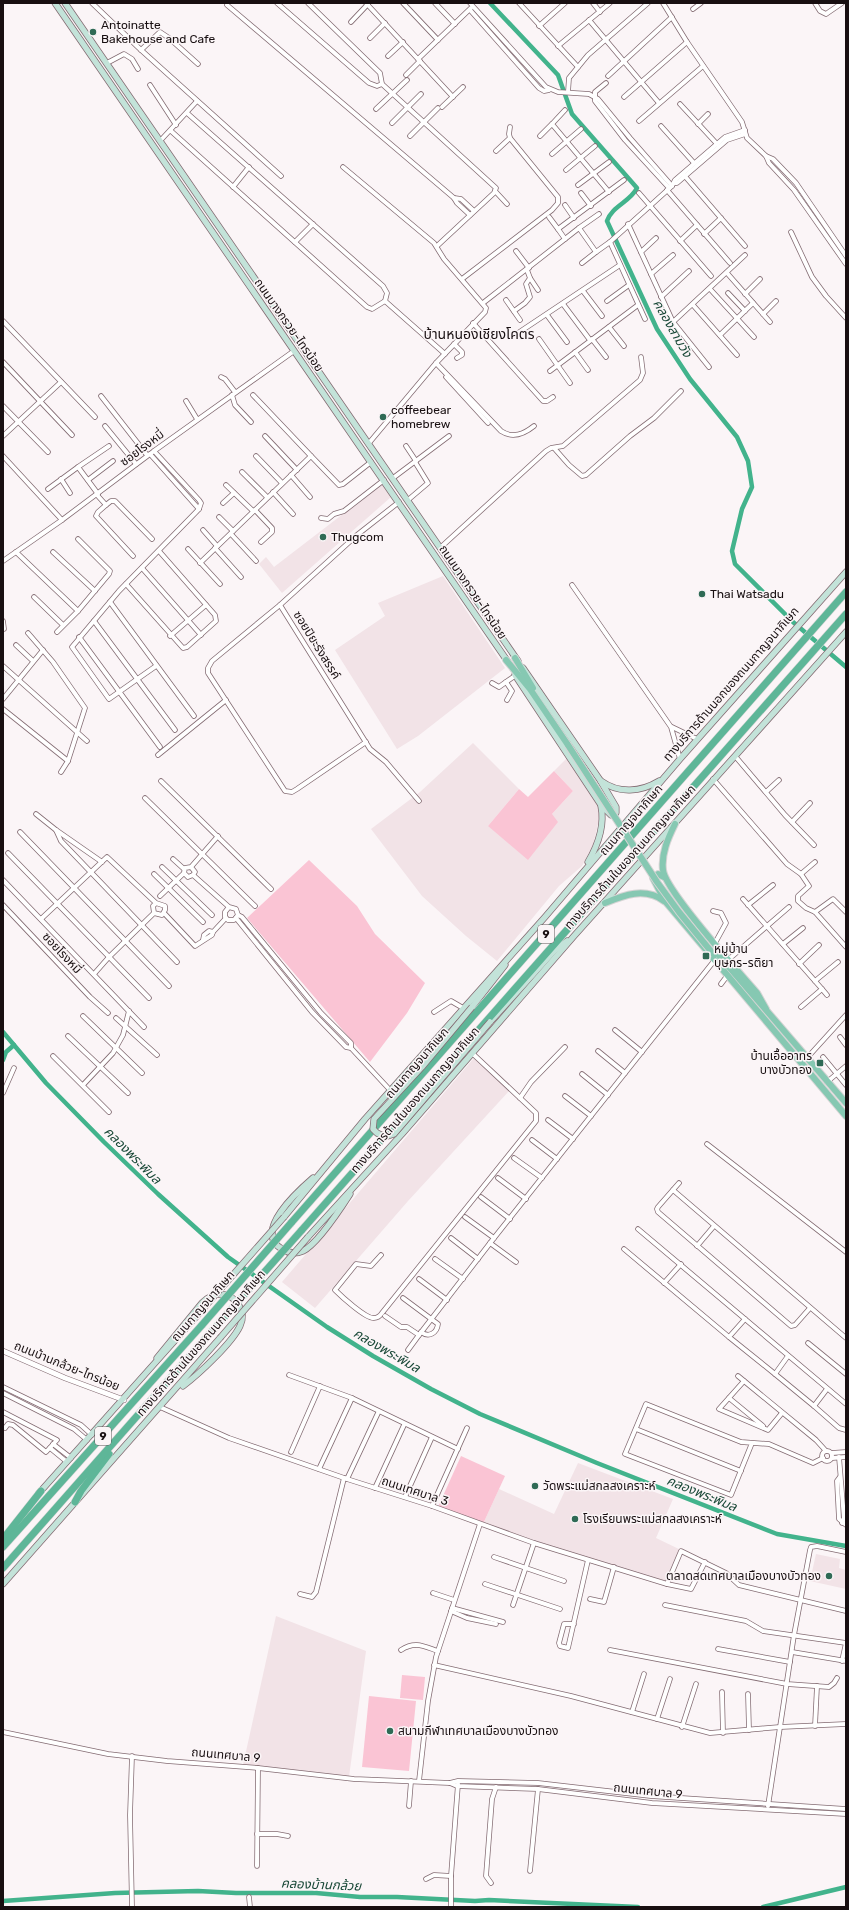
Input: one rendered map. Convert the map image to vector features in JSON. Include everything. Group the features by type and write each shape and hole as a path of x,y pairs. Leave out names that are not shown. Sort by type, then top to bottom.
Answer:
{"highway":[{"name":"ถนนกาญจนาภิเษก","path":"3,1547 202,1325 846,592"},
{"name":"ถนนกาญจนาภิเษก","path":"3,1568 846,614"},
{"path":"75,1502 108,1457 118,1438"},
{"path":"3,1539 41,1491"}],"main road":[{"name":"ถนนบางกรวย-ไทรน้อย","path":"55,3 399,502 506,660 601,805 611,815 616,813 616,807 600,780 533,680 515,658 393,478 65,3"},
{"path":"140,127 147,122"},
{"name":"ทางบริการด้านนอกของถนนกาญจนาภิเษก","path":"3,1534 124,1400 284,1217 390,1090 519,946 697,739 846,572"},
{"name":"ทางบริการด้านในของถนนกาญจนาภิเษก","path":"3,1584 175,1392 308,1237 402,1134 574,936 819,660 846,632"},
{"path":"515,658 569,744"},
{"path":"506,660 530,689 569,744 660,880 715,956 751,999 760,1014"},
{"path":"600,780 613,789 632,790 646,787 664,777"},
{"path":"582,873 600,835 603,817 601,805"},
{"path":"675,824 666,844 663,858 664,877 677,897 757,993 766,1009"},
{"path":"664,877 658,874 653,878 665,902"},
{"path":"604,903 622,896 644,893 652,894 665,902 766,1009 846,1103"},
{"path":"519,946 472,1007 422,1067 374,1119 373,1129 376,1133 385,1137 394,1134 490,1022 555,950 574,936"},
{"path":"715,956 727,976 846,1116"},
{"path":"322,1170 304,1186 276,1217 272,1228 272,1236 275,1243 281,1249 288,1252 296,1252 309,1246 341,1210 356,1184"},
{"path":"148,1372 162,1350 202,1303 210,1296 221,1294 234,1299 241,1309 242,1317 241,1324 236,1333 199,1374 175,1392"}],"street":[{"path":"92,3 141,50 281,176"},
{"path":"277,3 368,83 377,86 382,84"},
{"path":"308,3 380,73 382,84 422,122 495,186 496,191 507,204"},
{"path":"403,3 438,40"},
{"path":"435,3 455,24"},
{"path":"540,26 566,3"},
{"path":"593,3 600,12"},
{"path":"558,46 610,3"},
{"path":"568,92 569,79 588,55 648,3"},
{"path":"663,3 687,42 742,122 750,141 766,156 773,159 796,183 846,256"},
{"path":"693,9 701,3"},
{"path":"815,3 820,11 826,14 842,3"},
{"path":"226,4 454,198 456,203 470,215"},
{"path":"351,22 367,4 453,97"},
{"path":"522,4 578,67"},
{"path":"406,75 471,6 540,83 549,90 594,96"},
{"path":"608,76 625,62 672,17"},
{"path":"589,20 659,103"},
{"path":"370,38 385,23"},
{"path":"141,50 160,32 198,64"},
{"path":"388,56 403,42"},
{"path":"624,97 687,42"},
{"path":"107,63 124,54 132,59 138,69"},
{"path":"639,121 703,66"},
{"path":"376,109 407,80"},
{"path":"606,83 595,92 595,101 625,140 670,187 704,234 730,264"},
{"path":"150,85 176,125"},
{"path":"410,136 422,122 463,87"},
{"path":"392,123 421,94"},
{"path":"160,141 171,131 197,101"},
{"path":"680,104 717,144"},
{"path":"540,136 565,110"},
{"path":"171,131 367,307 372,309 385,301 387,293 383,286 187,113"},
{"path":"698,124 708,114"},
{"path":"552,124 609,192"},
{"path":"661,126 694,164"},
{"path":"462,279 552,210 558,203 558,197 510,138 508,134 510,127"},
{"path":"552,154 582,129"},
{"path":"582,263 619,234 628,224 670,187 675,180 684,175 729,135 745,132"},
{"path":"496,151 510,138"},
{"path":"684,175 694,164 717,144 723,141"},
{"path":"566,170 595,146"},
{"path":"766,156 769,163 794,190 846,264"},
{"path":"578,185 609,162"},
{"path":"233,187 249,167"},
{"path":"344,167 436,246 444,259 483,303 486,310 435,364 369,444"},
{"path":"684,175 745,246"},
{"path":"558,229 591,206 624,180"},
{"path":"436,246 496,191"},
{"path":"581,193 591,206"},
{"path":"639,193 711,276"},
{"path":"454,198 461,199 474,211"},
{"path":"565,205 574,218"},
{"path":"483,303 599,214"},
{"path":"550,217 565,239"},
{"path":"704,234 721,218"},
{"path":"295,242 313,224"},
{"path":"628,224 673,322 709,367"},
{"path":"680,241 697,225"},
{"path":"579,228 596,252"},
{"path":"791,232 812,277 826,296 846,318"},
{"path":"641,252 656,238"},
{"path":"612,240 620,265 646,319"},
{"path":"516,251 528,269 530,278 538,290"},
{"path":"651,274 673,255"},
{"path":"673,322 745,255"},
{"path":"518,333 620,265"},
{"path":"661,297 689,272"},
{"path":"727,273 770,322"},
{"path":"514,311 525,303 530,297 526,284 530,278"},
{"path":"745,294 760,279"},
{"path":"607,301 629,285"},
{"path":"710,289 754,337"},
{"path":"583,291 602,316"},
{"path":"728,293 745,311"},
{"path":"506,300 520,320"},
{"path":"385,301 445,354"},
{"path":"763,314 776,301"},
{"path":"720,335 753,303"},
{"path":"563,304 606,357"},
{"path":"693,304 737,355"},
{"path":"550,372 638,305"},
{"path":"547,315 567,342"},
{"path":"3,320 95,417"},
{"path":"473,323 543,401 547,401 553,397"},
{"path":"609,327 624,346"},
{"path":"539,339 570,383"},
{"path":"454,344 462,352 462,355 457,358"},
{"name":"ซอยโรงหมี่","path":"3,561 97,494 134,461 149,453 196,418 294,351"},
{"path":"575,352 588,370"},
{"path":"440,548 551,448 563,446 640,380 643,373 641,357"},
{"path":"3,362 72,435"},
{"path":"435,364 488,423"},
{"path":"435,364 501,432 511,436 526,432 534,426"},
{"path":"221,377 231,386 234,393 235,405 251,422"},
{"path":"3,436 61,382"},
{"path":"554,448 568,465 582,476 586,475 630,436 654,418 681,391"},
{"path":"253,395 339,485 343,484 371,462"},
{"path":"101,396 143,449 201,503 199,510 126,584 72,644 72,648 108,698 111,700 156,666"},
{"path":"186,401 196,418"},
{"path":"3,406 48,452"},
{"path":"105,426 134,461"},
{"path":"265,436 297,470"},
{"path":"393,478 449,436"},
{"path":"48,488 109,446"},
{"path":"406,446 428,483 408,500"},
{"path":"3,456 62,520"},
{"path":"256,456 282,483"},
{"path":"200,563 311,456"},
{"path":"88,480 113,461"},
{"path":"78,467 106,506"},
{"path":"242,472 267,497"},
{"path":"291,475 310,496"},
{"path":"61,479 70,492"},
{"path":"321,518 328,519 334,514 344,511 384,480"},
{"path":"226,484 272,528 272,532 261,542"},
{"path":"273,492 293,514"},
{"path":"223,503 234,493"},
{"path":"133,556 96,516 98,512 111,501 115,501 152,539"},
{"name":"ซอยปิยะรังสรรค์","path":"399,502 352,540 280,605 370,748 386,762 419,801"},
{"path":"219,517 256,561"},
{"path":"203,530 241,577"},
{"path":"57,632 78,611 110,571 78,539"},
{"path":"188,549 220,584"},
{"path":"16,552 78,611"},
{"path":"53,552 95,591"},
{"path":"126,584 181,647 186,648 201,635 217,619 159,552"},
{"path":"142,568 201,635"},
{"path":"572,585 671,726 680,759"},
{"path":"34,597 63,625"},
{"path":"110,602 194,716"},
{"path":"170,636 206,605"},
{"path":"280,605 212,661 208,668 208,673 281,787 289,792 297,790 366,742"},
{"path":"3,621 4,629"},
{"path":"94,621 175,730"},
{"path":"28,633 43,650 85,708 68,761 62,772"},
{"path":"79,637 160,747"},
{"path":"16,645 33,661"},
{"path":"3,699 43,650"},
{"path":"3,666 87,741"},
{"path":"492,683 498,687 516,675"},
{"path":"506,682 512,691 507,700"},
{"path":"158,756 226,700"},
{"path":"3,709 68,761"},
{"path":"671,726 697,739"},
{"path":"735,756 814,845"},
{"path":"714,779 787,864 801,874 809,887 798,896 798,899 806,908 815,912 846,947"},
{"path":"766,792 779,780"},
{"path":"161,781 271,889"},
{"path":"145,798 255,906"},
{"path":"792,822 810,803"},
{"path":"36,814 102,862"},
{"path":"56,830 61,841 177,962"},
{"path":"20,832 169,986"},
{"path":"160,896 184,871 191,866 218,836"},
{"path":"8,854 149,998"},
{"path":"41,920 107,857 156,903 165,906 164,913"},
{"path":"174,859 188,877 193,875"},
{"path":"801,874 815,862"},
{"path":"191,866 194,870 193,875"},
{"path":"162,867 212,914"},
{"path":"154,874 202,922"},
{"path":"193,875 229,907 236,909 237,917 274,966 318,1019 346,1047 351,1048"},
{"path":"3,880 144,1027"},
{"path":"748,905 773,885"},
{"path":"743,899 827,995"},
{"path":"815,912 833,899 846,912"},
{"path":"154,913 153,906 156,903"},
{"name":"ซอยโรงหมี่","path":"3,905 90,997 108,1013"},
{"path":"226,918 225,912 229,907"},
{"path":"728,960 789,907"},
{"path":"713,911 721,913 726,923 715,943"},
{"path":"154,913 158,915 164,913"},
{"path":"94,974 109,957 154,913"},
{"path":"164,913 195,946 212,935 226,918"},
{"path":"226,918 232,920 237,917 242,917 323,1015 350,1043 351,1048 390,1090"},
{"path":"783,944 803,928"},
{"path":"799,964 820,945"},
{"path":"408,1350 494,1238 642,1052 715,956"},
{"path":"815,981 838,962"},
{"path":"274,966 279,963"},
{"path":"721,984 727,976"},
{"path":"800,1007 822,989"},
{"path":"434,1012 451,1001 463,1008"},
{"path":"83,1085 116,1047 123,1035 129,1011"},
{"path":"807,1058 846,1014"},
{"path":"318,1019 323,1015"},
{"path":"83,1016 142,1073"},
{"path":"116,1018 157,1055"},
{"path":"615,1030 642,1052"},
{"path":"68,1036 128,1093"},
{"path":"840,1037 846,1043"},
{"path":"520,1098 531,1082 565,1047"},
{"path":"598,1051 625,1073"},
{"path":"381,1255 371,1266 359,1263 353,1266 335,1290 362,1312 375,1318 382,1313 536,1120 536,1113 472,1053"},
{"path":"53,1056 110,1112"},
{"path":"823,1058 846,1086"},
{"path":"827,1082 846,1066"},
{"path":"3,1093 14,1068"},
{"path":"582,1074 608,1095"},
{"path":"565,1096 591,1116"},
{"path":"548,1120 573,1139"},
{"path":"532,1140 557,1159"},
{"path":"707,1144 846,1252"},
{"path":"514,1158 542,1178"},
{"path":"498,1178 526,1199"},
{"path":"679,1183 657,1209 791,1326 796,1325 810,1308"},
{"path":"673,1190 846,1338"},
{"path":"481,1197 510,1219"},
{"path":"465,1217 494,1238"},
{"path":"698,1246 714,1226"},
{"path":"638,1228 846,1404"},
{"path":"451,1238 478,1260"},
{"path":"490,1244 516,1262"},
{"path":"624,1249 839,1428 846,1430"},
{"path":"435,1259 463,1279"},
{"path":"664,1283 680,1264"},
{"path":"419,1279 447,1300"},
{"path":"385,1316 401,1327 429,1336 438,1327 438,1324 432,1319 403,1298"},
{"path":"729,1337 745,1319"},
{"path":"808,1343 846,1374"},
{"name":"ถนนบ้านกล้วย-ไทรน้อย","path":"3,1351 65,1378 124,1400"},
{"path":"775,1374 788,1356"},
{"path":"289,1375 352,1398 378,1413 458,1449"},
{"path":"738,1376 816,1440 826,1451 832,1453 846,1452"},
{"path":"744,1381 720,1409 768,1430"},
{"path":"291,1452 320,1386"},
{"path":"3,1387 81,1425 92,1435"},
{"path":"814,1406 827,1389"},
{"path":"3,1392 74,1429 87,1440"},
{"path":"319,1469 352,1398"},
{"path":"729,1398 768,1430"},
{"path":"752,1443 731,1495 625,1454 646,1404 741,1442 769,1444 812,1463 823,1458"},
{"name":"ถนนเทศบาล 3","path":"160,1407 229,1438 346,1479 432,1506 534,1543 667,1584 691,1589 705,1562"},
{"path":"3,1412 57,1440 46,1452 14,1425 8,1424 5,1428 3,1427"},
{"path":"300,1594 312,1597 316,1592 346,1479 378,1413"},
{"path":"768,1430 782,1413"},
{"path":"375,1488 404,1425"},
{"path":"432,1506 467,1428"},
{"path":"636,1429 741,1471"},
{"path":"405,1497 432,1437"},
{"path":"54,1444 69,1460"},
{"path":"50,1448 69,1460"},
{"path":"823,1458 822,1454 826,1451"},
{"path":"832,1453 832,1458"},
{"path":"839,1457 840,1476 842,1481 841,1501 844,1524"},
{"path":"823,1458 827,1461 832,1458 846,1457"},
{"path":"420,1781 428,1700 434,1664 480,1524"},
{"path":"513,1605 534,1543"},
{"path":"768,1811 794,1635 811,1547 817,1546 846,1552"},
{"path":"667,1584 681,1551 726,1573 739,1585 846,1611"},
{"path":"494,1557 564,1581"},
{"path":"574,1624 564,1624 559,1643 560,1646 566,1648 569,1646 574,1624 588,1560"},
{"path":"590,1600 604,1602 614,1567"},
{"path":"485,1584 560,1609"},
{"path":"433,1593 454,1600"},
{"path":"665,1605 746,1621 763,1631 846,1643 844,1661 792,1652"},
{"path":"451,1610 503,1622"},
{"path":"451,1610 467,1618 496,1624"},
{"path":"401,1650 410,1644 415,1644 438,1650"},
{"path":"718,1649 790,1662"},
{"path":"610,1650 787,1684 829,1687 834,1684 837,1678"},
{"path":"434,1664 571,1696 710,1734 780,1727 846,1724"},
{"path":"632,1712 644,1674"},
{"path":"657,1719 670,1679"},
{"path":"682,1727 696,1684"},
{"path":"815,1726 817,1686"},
{"path":"722,1692 723,1733"},
{"path":"748,1694 749,1730"},
{"name":"ถนนเทศบาล 9","path":"3,1732 108,1754 167,1761 258,1768 354,1780 450,1783 458,1781 538,1783 651,1796 846,1810"},
{"path":"132,1756 130,1815 132,1907"},
{"path":"257,1866 258,1768"},
{"path":"409,1806 412,1781"},
{"path":"451,1907 450,1891 458,1781"},
{"name":"ถนนเทศบาล 9","path":"450,1783 457,1786 538,1789 652,1803 768,1811 846,1814"},
{"path":"491,1883 486,1879 486,1876 492,1799 496,1787"},
{"path":"530,1871 538,1789"},
{"path":"257,1834 277,1834 288,1836"},
{"path":"426,1879 434,1875 451,1876"},
{"path":"249,1897 250,1907"}],"shaded area":[{"path":"382,484 391,497 282,593 259,564 266,557 274,567"},
{"path":"443,576 505,668 418,736 397,749 335,650 385,616 378,603"},
{"path":"473,743 519,789 488,826 552,814 573,791 554,771 567,758 598,802 600,816 593,845 582,866 559,886 497,961 466,936 422,896 371,829 420,792"},
{"path":"554,771 573,791 552,814 558,822 528,860 488,826 519,789 528,797"},
{"path":"309,860 357,906 375,934 425,983 407,1013 370,1062 247,918"},
{"path":"474,1058 509,1091 408,1201 315,1308 282,1282"},
{"path":"461,1456 505,1476 483,1524 438,1507"},
{"name":"โรงเรียนพระแม่สกลสงเคราะห์","path":"578,1463 673,1499 656,1538 681,1550 666,1583 483,1524 499,1489 554,1514"},
{"name":"ตลาดสดเทศบาลเมืองบางบัวทอง","path":"816,1554 840,1559 839,1568 846,1570 846,1589 810,1581"},
{"path":"276,1616 366,1651 349,1777 243,1765"},
{"path":"402,1675 425,1677 423,1700 400,1698"},
{"path":"369,1696 416,1701 409,1771 362,1767"}],"waterway":[{"name":"คลองสามวัง","path":"490,3 558,75 572,114 637,188 630,197 613,211 607,221 657,329 690,379 737,437 748,461 752,487 742,509 732,551 735,564 793,622 846,667"},
{"name":"คลองพระพิมล","path":"3,1032 46,1083 104,1142 158,1194 228,1257 327,1327 373,1356 431,1389 480,1414 597,1463 777,1534 846,1546"},
{"path":"3,1060 6,1052 14,1045"},
{"name":"คลองบ้านกล้วย","path":"763,1907 846,1887"},
{"name":"คลองบ้านกล้วย","path":"3,1901 115,1893 198,1891 236,1893 316,1893 360,1897 397,1897 475,1901 489,1900 638,1907"}],"place":[{"name":"Antoinatte Bakehouse and Cafe","path":"93,32"},
{"name":"coffeebear homebrew","path":"383,417"},
{"name":"Thugcom","path":"323,537"},
{"name":"Thai Watsadu","path":"702,594"},
{"name":"หมู่บ้าน บุษกร-รติยา","path":"706,956"},
{"name":"บ้านเอื้ออาทร บางบัวทอง","path":"820,1063"},
{"name":"วัดพระแม่สกลสงเคราะห์","path":"535,1486"},
{"name":"โรงเรียนพระแม่สกลสงเคราะห์","path":"575,1519"},
{"name":"ตลาดสดเทศบาลเมืองบางบัวทอง","path":"829,1576"},
{"name":"สนามกีฬาเทศบาลเมืองบางบัวทอง","path":"390,1731"}],"district":[{"name":"บ้านหนองเชียงโคตร","path":"479,334"}]}
